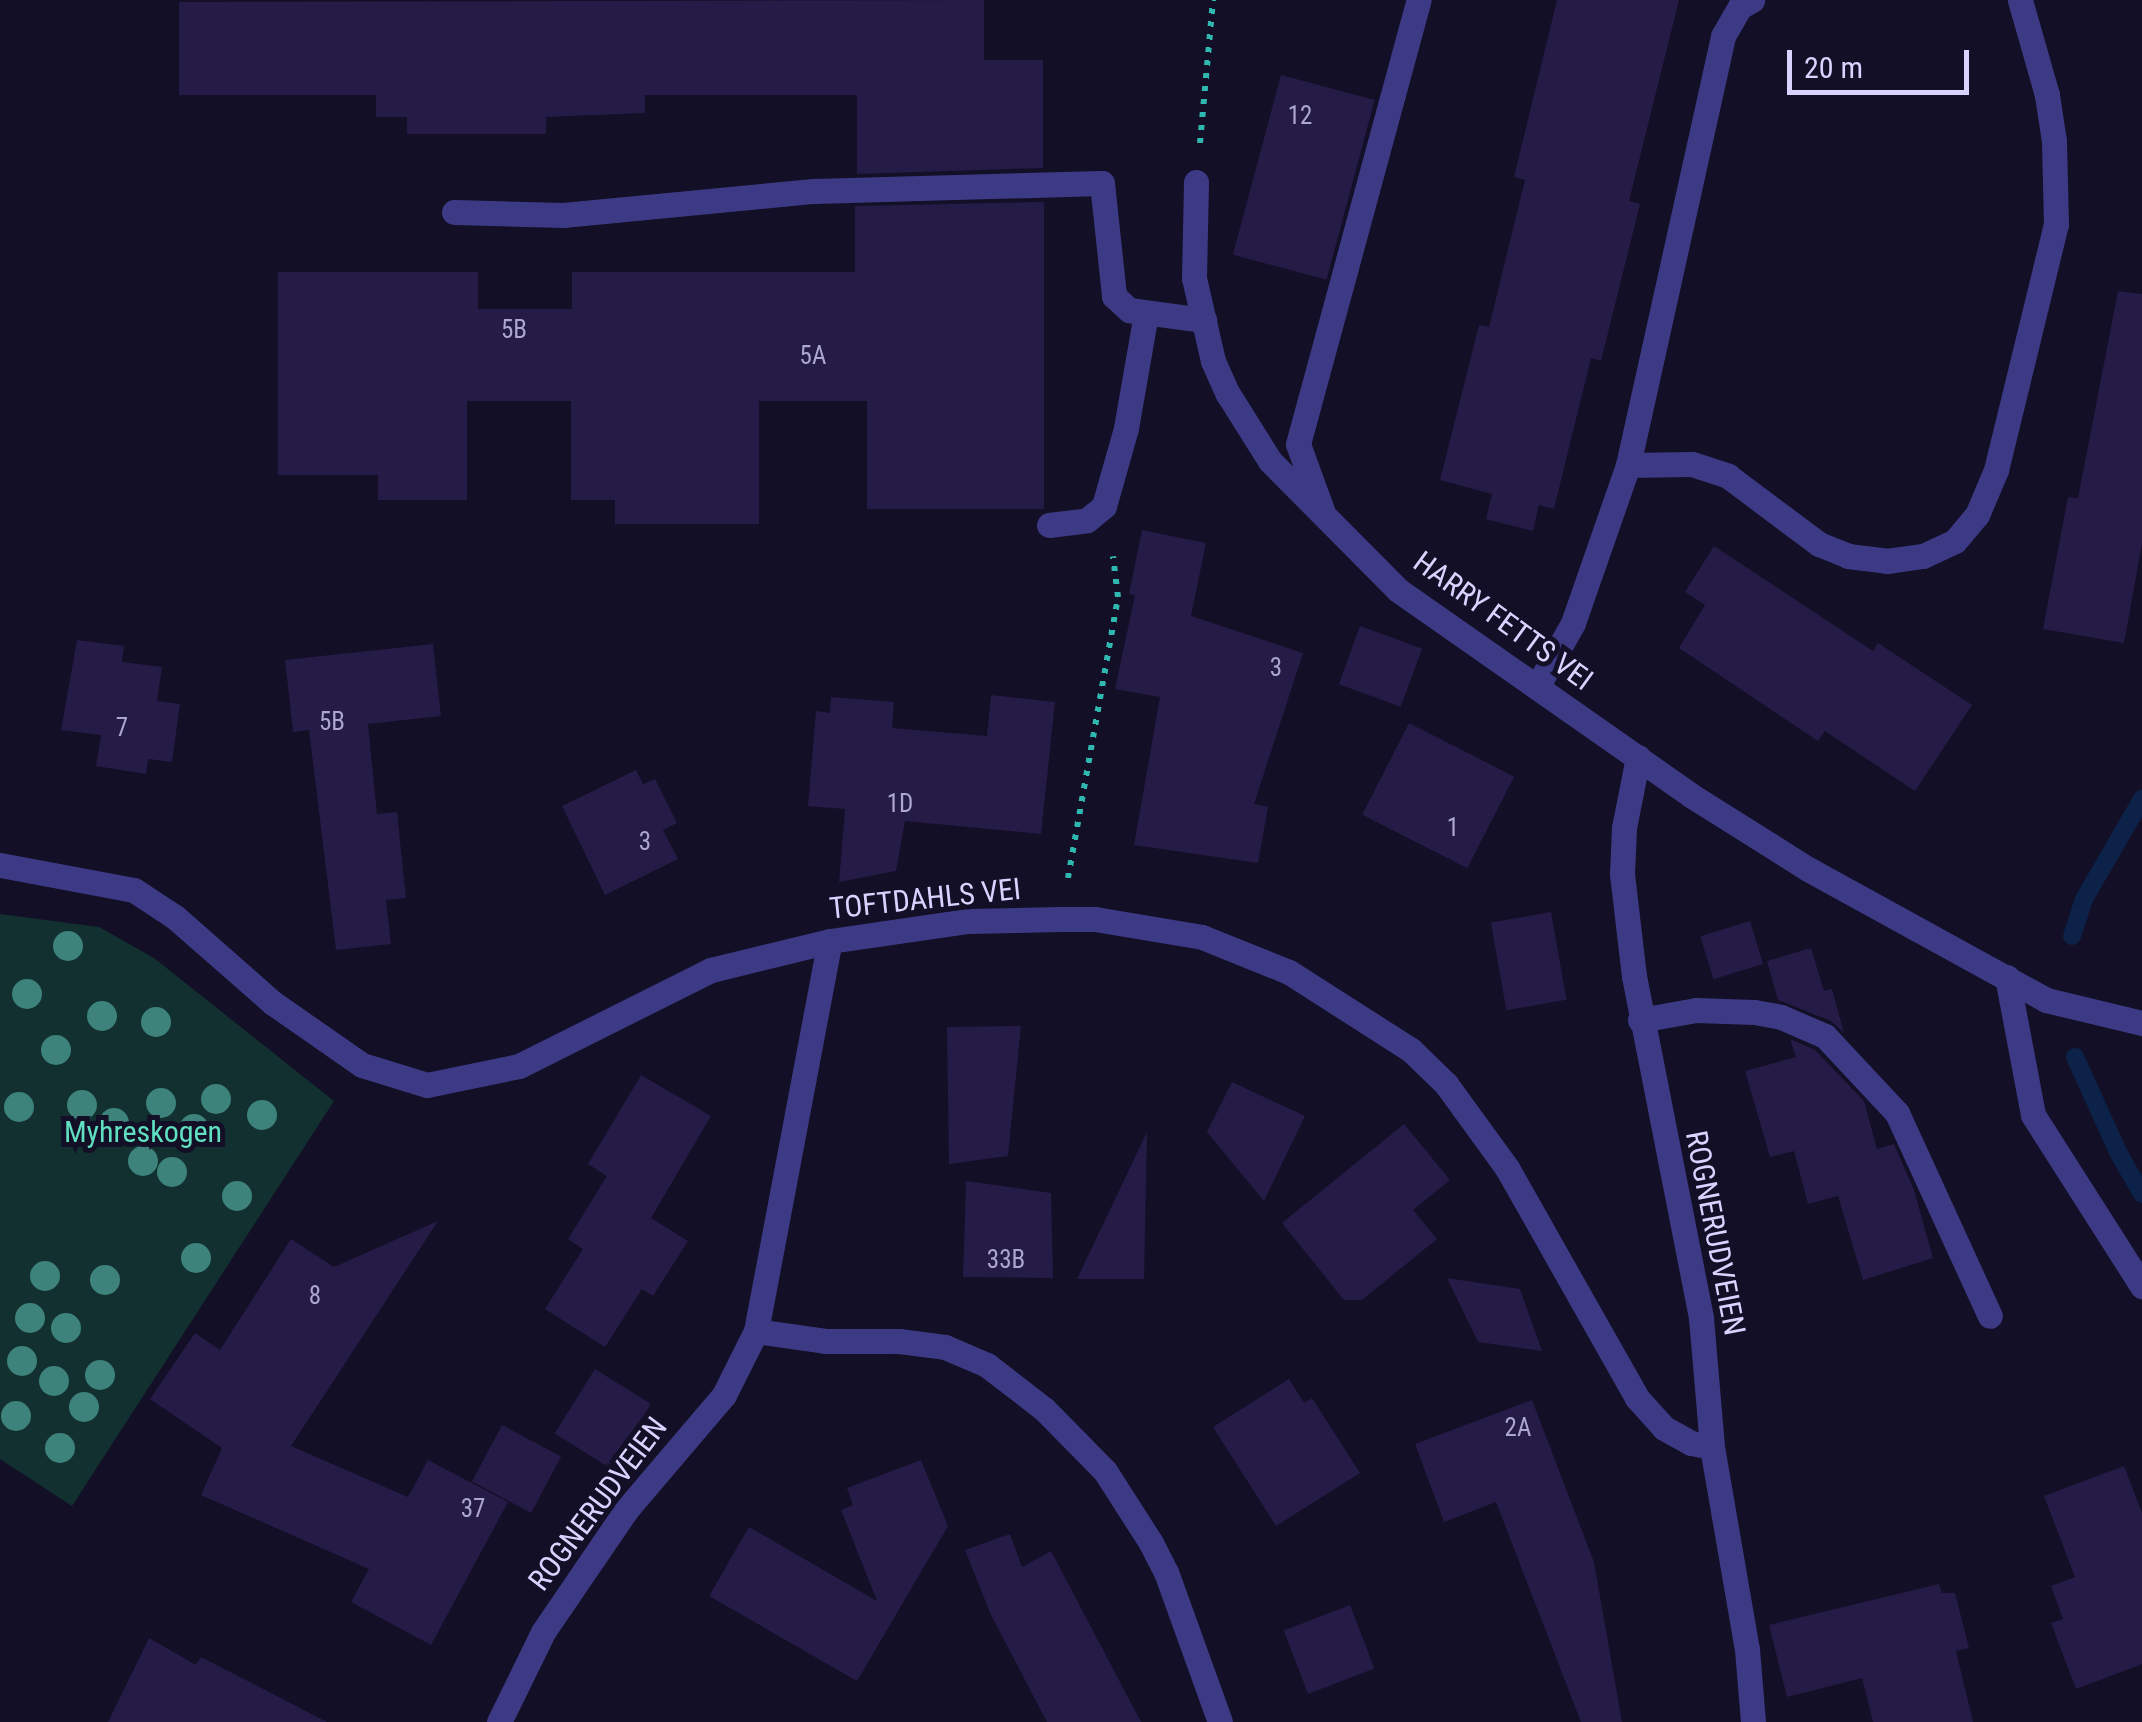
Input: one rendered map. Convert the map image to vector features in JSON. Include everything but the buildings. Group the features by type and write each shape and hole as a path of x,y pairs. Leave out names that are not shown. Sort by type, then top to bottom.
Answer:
{"street":[{"path":"1329,523 1298,444 1419,0"},
{"path":"1538,686 1574,623 1628,465 1723,36 1740,7 1752,0"},
{"path":"1628,465 1692,464 1728,476 1818,544 1848,556 1886,561 1923,556 1954,541 1978,515 1996,470 2056,224 2055,156 2048,94 2020,0"},
{"name":"HARRY FETTS VEI","path":"1196,182 1194,278 1213,361 1228,394 1270,461 1398,590 1808,870 2046,1000 2142,1023"},
{"path":"454,212 564,215 814,190 1102,184 1114,296 1129,310 1204,320"},
{"path":"1049,525 1087,520 1104,506 1126,428 1146,313"},
{"name":"ROGNERUDVEIEN","path":"1638,757 1624,828 1622,874 1640,1020 1701,1318 1712,1447 1746,1650 1752,1722"},
{"name":"TOFTDAHLS VEI","path":"0,865 134,890 175,917 273,1003 362,1066 427,1085 519,1066 711,970 830,941 967,921 1095,919 1202,937 1289,972 1410,1050 1446,1084 1507,1168 1637,1398 1664,1428 1691,1443 1712,1447"},
{"name":"ROGNERUDVEIEN","path":"500,1722 543,1632 627,1509 724,1395 756,1331 830,941"},
{"path":"2007,976 2033,1115 2142,1286"},
{"path":"1640,1020 1696,1010 1754,1012 1780,1017 1825,1036 1897,1113 1990,1316"},
{"path":"756,1331 825,1341 899,1341 945,1347 987,1364 1044,1409 1104,1470 1151,1543 1166,1572 1220,1722"}],"path":[{"path":"1196,182 1212,0"},
{"path":"1074,845 1118,597"}],"green space":[{"name":"Myhreskogen","path":"0,914 99,927 154,958 334,1101 72,1506 0,1459"}],"waterway":[{"path":"2072,936 2084,899 2142,799"},
{"path":"2075,1057 2119,1154 2142,1194"}]}
